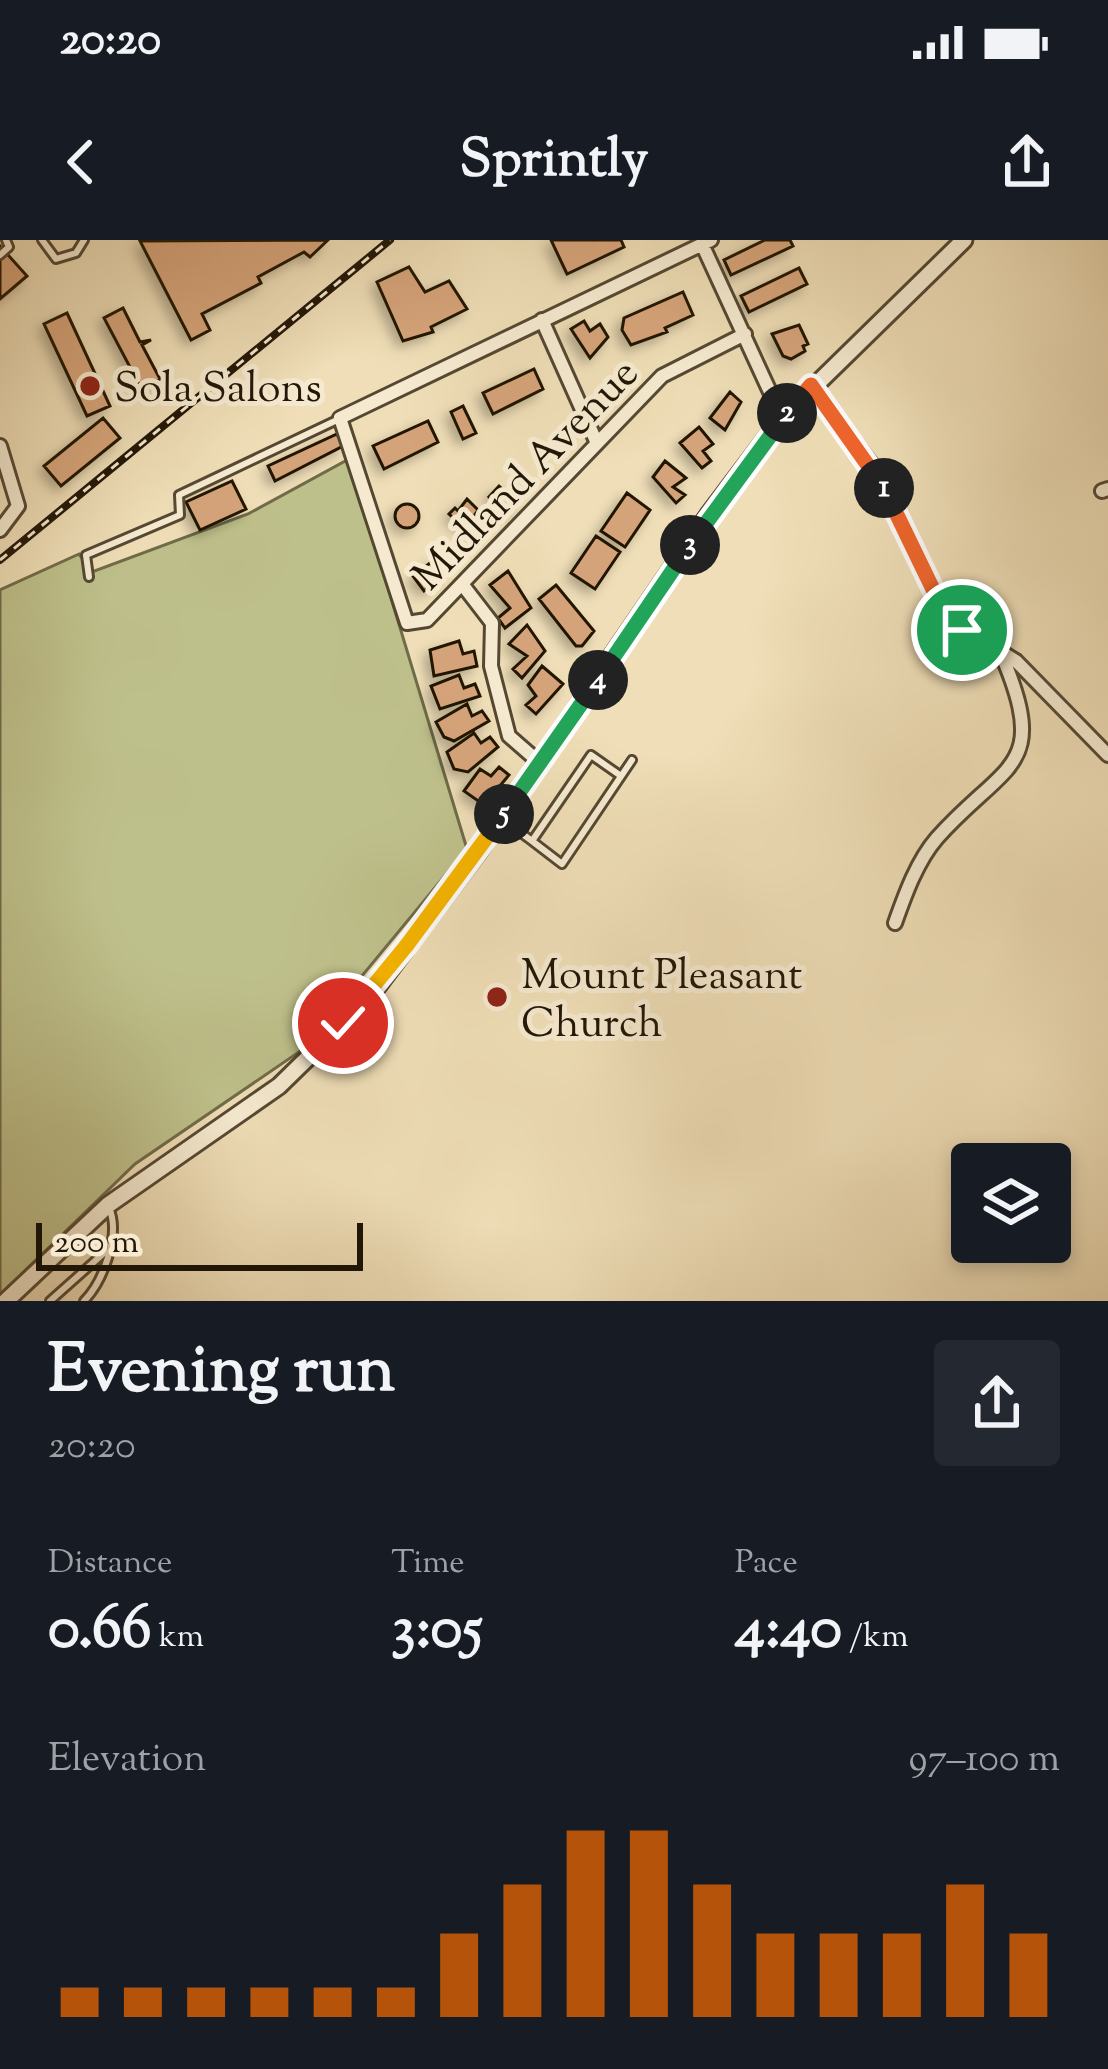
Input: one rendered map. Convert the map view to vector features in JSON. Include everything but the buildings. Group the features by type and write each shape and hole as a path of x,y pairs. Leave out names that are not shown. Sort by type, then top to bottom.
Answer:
{"street":[{"path":"7,1301 108,1205 279,1086 368,998 501,818 782,418 964,240"},
{"path":"340,418 707,242 782,418"},
{"path":"542,320 596,441"},
{"name":"Midland Avenue","path":"340,418 404,618 414,624 427,620 662,376 745,334"},
{"path":"811,385 872,465 943,610 962,630 999,650 1108,755"},
{"path":"0,446 18,491 18,506 0,530"},
{"path":"462,584 492,623 491,666 509,736 540,763"},
{"path":"895,923 936,839 1014,766 1024,717 999,650"}],"lane":[{"path":"0,255 9,248 6,240"},
{"path":"42,240 56,259 76,253 84,240"},
{"path":"89,578 86,555 180,514 178,495 340,418"},
{"path":"532,842 591,754 621,776"},
{"path":"501,818 562,864 632,760"},
{"path":"84,1301 97,1287 115,1232 108,1205"},
{"path":"50,1301 107,1251"}],"green space":[{"path":"349,459 467,849 299,1052 135,1164 0,1295 0,590 79,554 92,572 248,514"}],"railway":[{"path":"0,560 390,240"}],"place":[{"name":"Sola Salons","path":"90,386"},
{"name":"Mount Pleasant Church","path":"497,997"}],"route":[{"path":"343,1023 368,998 478,852 710,513 811,385 872,465 943,610 962,630"}]}
